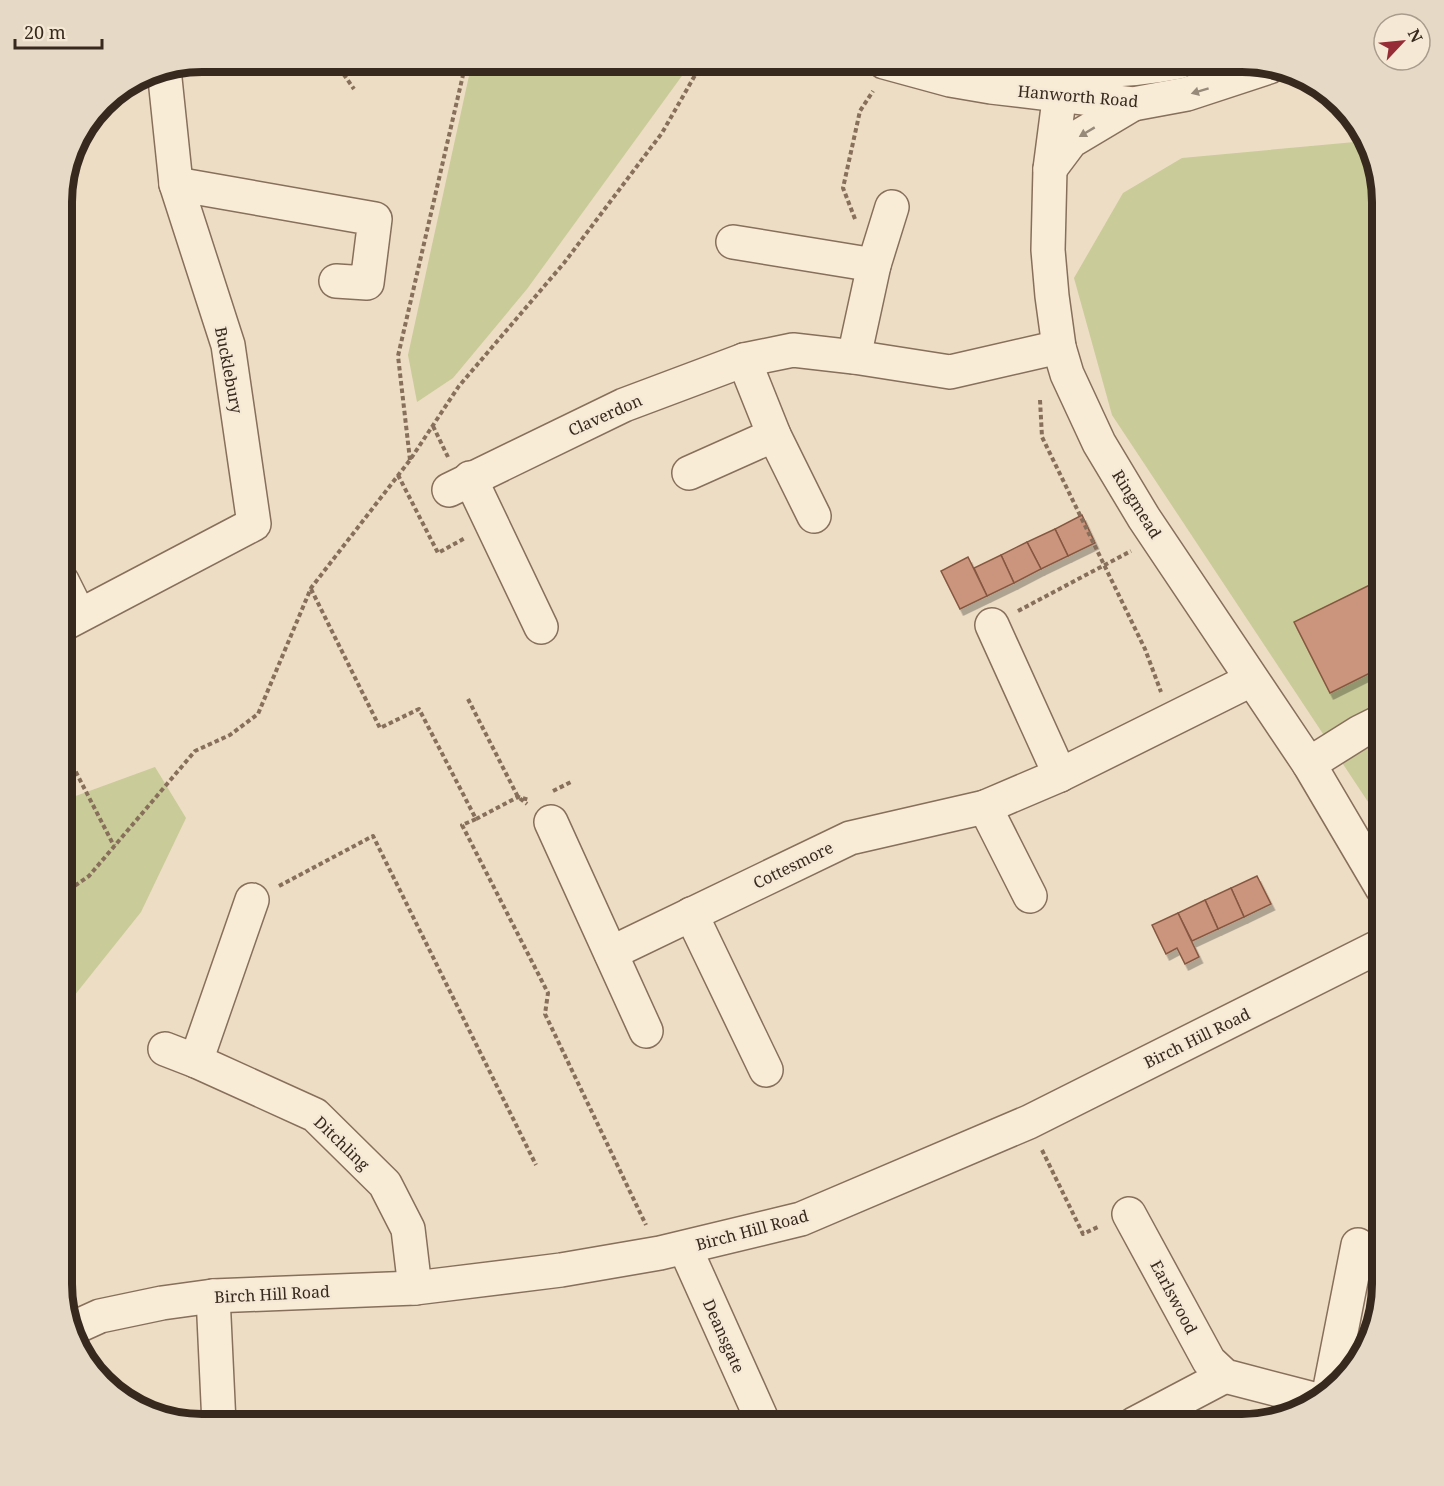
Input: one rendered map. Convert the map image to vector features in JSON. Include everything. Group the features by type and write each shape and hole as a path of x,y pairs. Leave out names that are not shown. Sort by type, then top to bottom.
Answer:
{"street":[{"name":"Hanworth Road","path":"1035,72 1091,98 1133,104 1187,94 1253,72"},
{"name":"Hanworth Road","path":"879,75 950,80 1062,83 1090,72"},
{"name":"Bucklebury","path":"72,619 256,537 228,345 176,184 165,77"},
{"name":"Ringmead","path":"1062,83 1050,169 1048,250 1059,347 1067,374 1099,443 1144,518 1309,764 1372,870"},
{"path":"1050,169 1071,141 1133,104"},
{"path":"176,184 375,219 367,283 336,281"},
{"path":"854,357 874,265 892,207"},
{"path":"733,242 874,265"},
{"name":"Claverdon","path":"541,627 491,523 459,484 624,405 744,360 794,350 950,372 1059,347"},
{"path":"744,360 774,435 814,516"},
{"path":"689,473 774,435"},
{"path":"992,625 1060,776"},
{"name":"Cottesmore","path":"611,953 849,838 985,807 1060,776 1251,680"},
{"path":"1309,764 1372,726"},
{"path":"543,806 646,1031"},
{"path":"985,807 1030,896"},
{"path":"196,1061 252,900"},
{"path":"691,914 766,1070"},
{"name":"Birch Hill Road","path":"79,1326 100,1316 162,1303 213,1296 415,1288 561,1270 673,1250 801,1219 1029,1122 1372,950"},
{"name":"Ditchling","path":"165,1049 315,1115 386,1184 408,1229 415,1288"},
{"name":"Earlswood","path":"1128,1214 1209,1361 1225,1376"},
{"path":"1332,1378 1358,1245"},
{"name":"Deansgate","path":"673,1250 758,1414"},
{"path":"213,1296 218,1414"},
{"path":"1154,1414 1225,1376 1306,1397"}],"path":[{"path":"342,72 354,89"},
{"path":"410,460 398,356 464,72"},
{"path":"72,888 89,876 195,751 230,735 258,714 311,588 410,460 459,386 564,263 662,133 697,72"},
{"path":"856,221 843,188 860,111 879,75"},
{"path":"1040,400 1042,437 1145,649 1171,721"},
{"path":"398,475 438,553 491,523"},
{"path":"992,625 1132,551"},
{"path":"311,588 380,728 419,709 476,819"},
{"path":"468,699 518,797 543,806"},
{"path":"72,764 114,846"},
{"path":"543,806 573,781"},
{"path":"543,806 518,797 462,825 548,993 545,1014 673,1250"},
{"path":"252,900 373,836 536,1165"},
{"path":"1029,1122 1083,1234 1128,1214"}],"green space":[{"path":"470,72 685,72 527,289 453,378 417,402 408,355"},
{"path":"1357,142 1370,177 1372,193 1372,808 1112,415 1074,278 1123,193 1182,158"},
{"path":"155,767 186,818 141,912 72,998 72,797"}],"building":[{"path":"1082,515 1095,543 1068,556 1055,529"},
{"path":"1055,529 1068,556 1041,569 1027,542"},
{"path":"1027,542 1041,569 1014,583 1001,555"},
{"path":"1001,555 1014,583 987,596 974,568"},
{"path":"968,557 987,596 960,609 941,571"},
{"path":"1372,584 1372,672 1330,693 1294,622"},
{"path":"1257,876 1271,904 1244,917 1231,888"},
{"path":"1231,888 1244,917 1218,929 1205,900"},
{"path":"1205,900 1218,929 1192,941 1178,913"},
{"path":"1178,913 1199,957 1185,964 1177,948 1166,954 1152,925"}]}
